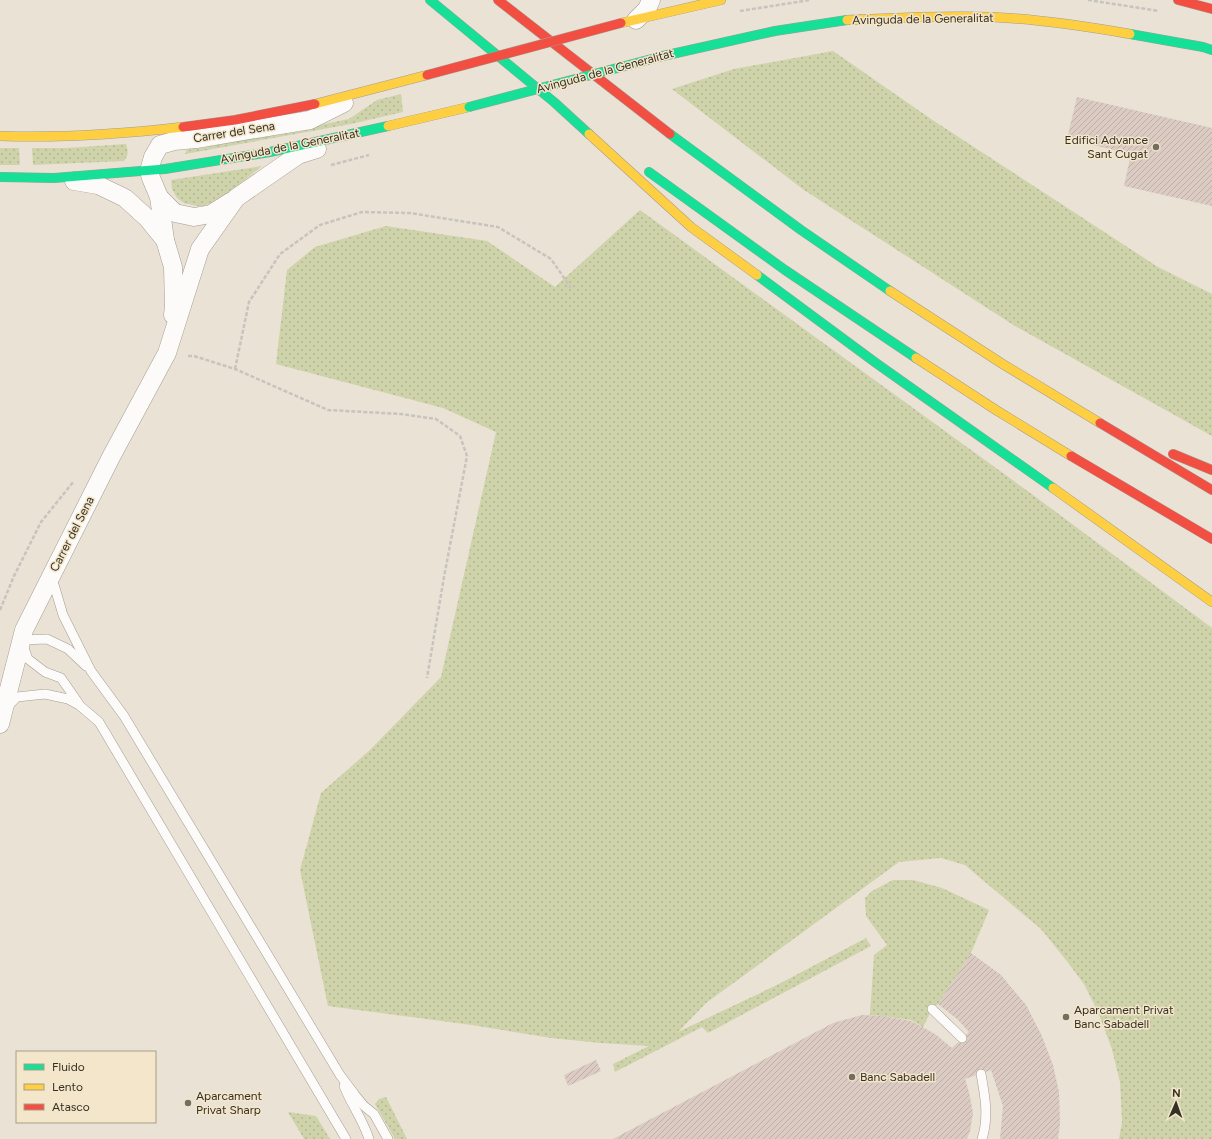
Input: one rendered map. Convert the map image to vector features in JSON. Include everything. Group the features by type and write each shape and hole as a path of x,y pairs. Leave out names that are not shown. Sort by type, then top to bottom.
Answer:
{"main road":[{"path":"430,0 554,102 624,154"},
{"path":"498,0 658,125 801,230 900,298 1001,364 1212,490"},
{"path":"1178,0 1212,8"},
{"path":"0,136 33,137 142,132 235,120 322,103 628,21 714,2"},
{"name":"Avinguda de la Generalitat","path":"0,177 54,178 149,171 270,152 470,107 663,56 768,32 842,20 909,17 991,16 1079,25 1203,47 1212,50"},
{"path":"554,102 691,227 888,372 1212,602"},
{"path":"643,168 796,278 899,348 1098,473 1212,539"},
{"path":"1103,426 1212,470"}],"street":[{"path":"628,21 647,9 651,0"},
{"path":"686,0 714,2"},
{"name":"Carrer del Sena","path":"167,353 174,306 173,267 165,240 159,197 149,171 153,156 160,145 174,141 196,139 310,120 340,106 358,93"},
{"name":"Carrer del Sena","path":"159,197 175,213 194,217 211,214 298,155 412,120"},
{"name":"Carrer del Sena","path":"54,178 98,185 125,198 147,218 165,240"},
{"name":"Carrer del Sena","path":"2,717 24,630 110,457 167,353 200,249 236,198"}],"lane":[{"path":"51,576 56,597 63,615 91,671 124,716 340,1075 364,1106 374,1114 388,1139"},
{"path":"79,705 61,678 45,672 28,659 21,640 47,639 68,649 91,671"},
{"path":"2,717 17,697 44,694 68,699 79,705 99,722 346,1139"},
{"path":"932,1009 962,1038"},
{"path":"981,1074 986,1110 985,1130 982,1139"},
{"path":"340,1075 349,1098 366,1129 369,1139"}],"path":[{"path":"1088,0 1160,11"},
{"path":"330,166 374,154"},
{"path":"235,369 249,302 280,254 320,225 362,212 410,213 498,227 551,259 571,288"},
{"path":"167,353 194,356 235,369 328,410 401,414 436,419 460,436 467,456 427,678"},
{"path":"0,610 14,576 41,522 76,478"}],"green space":[{"path":"833,51 931,119 1158,267 1212,294 1212,436 1015,326 804,190 672,89 734,69"},
{"path":"401,94 403,112 351,124 185,154 187,150 349,119 377,100"},
{"path":"126,144 128,153 124,161 33,165 32,148 67,148"},
{"path":"0,148 19,148 20,165 0,165"},
{"path":"262,166 226,195 204,206 184,203 177,198 172,189 171,180"},
{"path":"640,210 1033,495 1212,628 1212,1139 1119,1139 1122,1122 1120,1082 1112,1049 1098,1012 1084,984 1041,929 965,865 941,858 899,862 706,1003 678,1032 779,984 866,938 871,946 708,1033 702,1027 615,1072 613,1064 649,1046 551,1038 472,1025 328,1006 300,870 321,793 370,750 441,677 496,432 443,408 276,364 287,270 315,247 386,226 487,241 555,287"},
{"path":"893,880 913,880 942,888 989,910 971,953 938,1004 932,1009 923,1027 911,1020 870,1015 874,955 887,945 866,916 865,898 872,891"},
{"path":"386,1097 407,1139 395,1139 375,1104 379,1099"},
{"path":"288,1112 316,1116 330,1139 304,1139"}],"building":[{"name":"Edifici Advance Sant Cugat","path":"1077,97 1212,128 1212,206 1124,186 1131,154 1067,139"},
{"name":"Banc Sabadell","path":"971,953 1001,975 1026,1005 1041,1034 1053,1065 1059,1092 1060,1123 1058,1139 1000,1139 1003,1106 991,1070 965,1079 973,1113 967,1139 613,1139 833,1023 862,1015 883,1016 911,1021 935,1034 952,1048 969,1032 957,1019 938,1004"},
{"path":"596,1060 601,1071 568,1086 564,1075"}],"traffic: fast":[{"path":"430,0 554,102 589,134"},
{"path":"663,56 775,31 847,20"},
{"path":"1130,34 1203,47 1212,50"},
{"path":"469,107 663,56"},
{"path":"0,177 54,178 165,169 270,152 388,126"},
{"path":"670,134 801,230 890,291"},
{"path":"649,172 785,270 916,358"},
{"path":"757,275 876,363 1053,488"}],"traffic: slow":[{"path":"621,23 721,0"},
{"path":"847,20 973,16 1026,19 1130,34"},
{"path":"315,104 427,75"},
{"path":"388,126 469,107"},
{"path":"0,136 92,135 183,127"},
{"path":"589,134 691,227 757,275"},
{"path":"890,291 1001,363 1100,423"},
{"path":"916,358 1071,456"},
{"path":"1053,488 1212,602"}],"traffic: jam":[{"path":"498,0 670,134"},
{"path":"1178,0 1212,9"},
{"path":"427,75 621,23"},
{"path":"183,127 235,120 315,104"},
{"path":"1100,423 1212,490"},
{"path":"1173,454 1212,470"},
{"path":"1071,456 1212,539"}],"place":[{"name":"Edifici Advance Sant Cugat","path":"1156,147"},
{"name":"Aparcament Privat Banc Sabadell","path":"1066,1017"},
{"name":"Banc Sabadell","path":"852,1077"},
{"name":"Aparcament Privat Sharp","path":"188,1103"}]}
